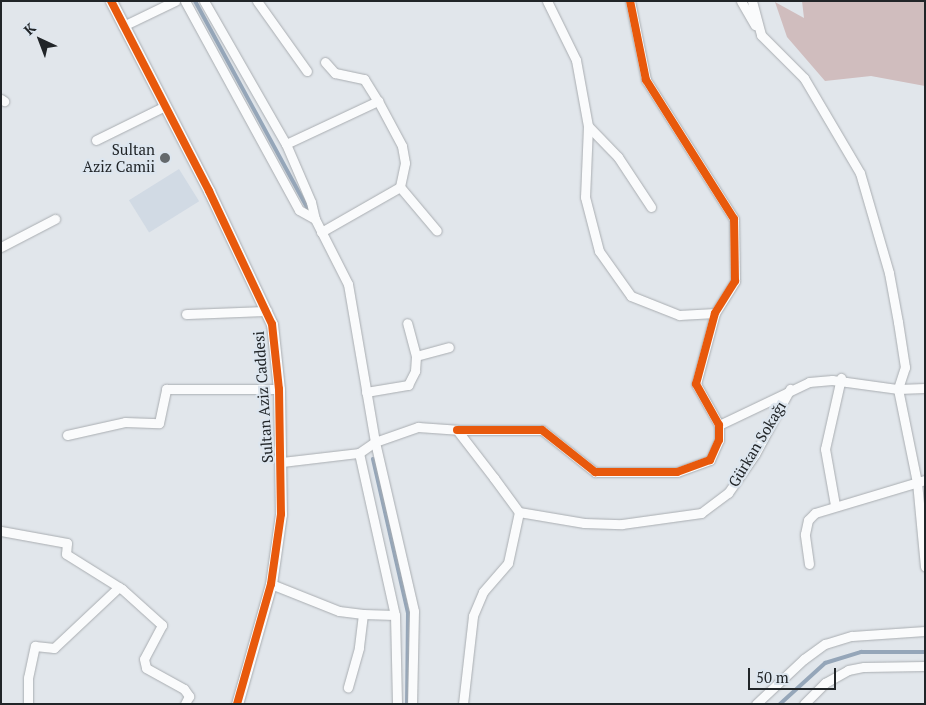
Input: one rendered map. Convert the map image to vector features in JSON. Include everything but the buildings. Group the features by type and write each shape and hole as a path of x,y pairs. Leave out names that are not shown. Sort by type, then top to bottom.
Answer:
{"street":[{"name":"Sultan Aziz Caddesi","path":"110,1 165,106 272,324 279,389 282,462 281,514 270,584 237,704"},
{"path":"123,26 175,1"},
{"path":"186,1 299,210 315,219"},
{"path":"204,1 286,144 311,202 315,219 348,284 375,442 414,611 412,704"},
{"path":"257,1 306,71"},
{"path":"547,1 576,60 588,126 585,197 599,251 631,296 679,315 715,313"},
{"path":"282,462 359,453 375,442 418,427 457,430 542,430 595,472 677,472 710,460 718,440 719,425 696,384 715,313 735,281 734,219 646,80 630,1"},
{"path":"741,1 761,35 804,78 860,173 889,273 898,322 905,367 898,389 921,481 925,567"},
{"path":"752,1 761,35"},
{"path":"321,232 400,187 405,164 402,146 364,79 335,72 325,62"},
{"path":"286,144 378,101"},
{"path":"96,140 165,106"},
{"path":"588,126 618,157 651,207"},
{"path":"400,187 437,231"},
{"path":"1,247 55,219"},
{"path":"186,314 267,311"},
{"path":"366,392 408,385 414,371 416,356 407,323"},
{"path":"416,356 450,347"},
{"path":"719,425 790,389 809,382 840,380 898,389 925,388"},
{"path":"835,505 825,449 840,380"},
{"path":"67,435 125,422 158,423 166,389 279,389"},
{"name":"Gürkan Sokağı","path":"519,512 584,523 622,524 701,513 728,493 755,454 790,389"},
{"path":"457,430 519,512 508,563 483,592 473,616 463,704"},
{"path":"359,453 395,615 397,704"},
{"path":"808,564 805,534 808,520 815,513 835,505 921,481"},
{"path":"1,531 67,543 66,554 119,587 162,625 144,659 146,668 184,688 189,696 186,704"},
{"path":"270,584 339,610 363,614 395,615"},
{"path":"28,704 28,678 35,646 54,648 119,587"},
{"path":"348,687 359,648 363,614"},
{"path":"756,704 804,659 825,644 852,636 925,631"},
{"path":"804,704 825,683 848,670 864,667 925,666"}],"shaded area":[{"path":"802,1 925,1 925,86 871,76 825,81 787,37 775,2 804,18"},
{"path":"179,169 199,201 149,232 129,200"}],"waterway":[{"path":"195,1 308,209"},
{"path":"373,459 408,613 407,704"},
{"path":"780,704 825,663 861,652 925,652"}],"cycle path":[{"path":"111,1 209,191 272,324 279,389 281,514 271,584 237,704"},
{"path":"457,430 542,430 595,472 677,472 710,460 719,440 719,425 696,384 715,313 735,281 734,219 646,80 630,1"}],"place":[{"name":"Sultan Aziz Camii","path":"165,158"}]}
